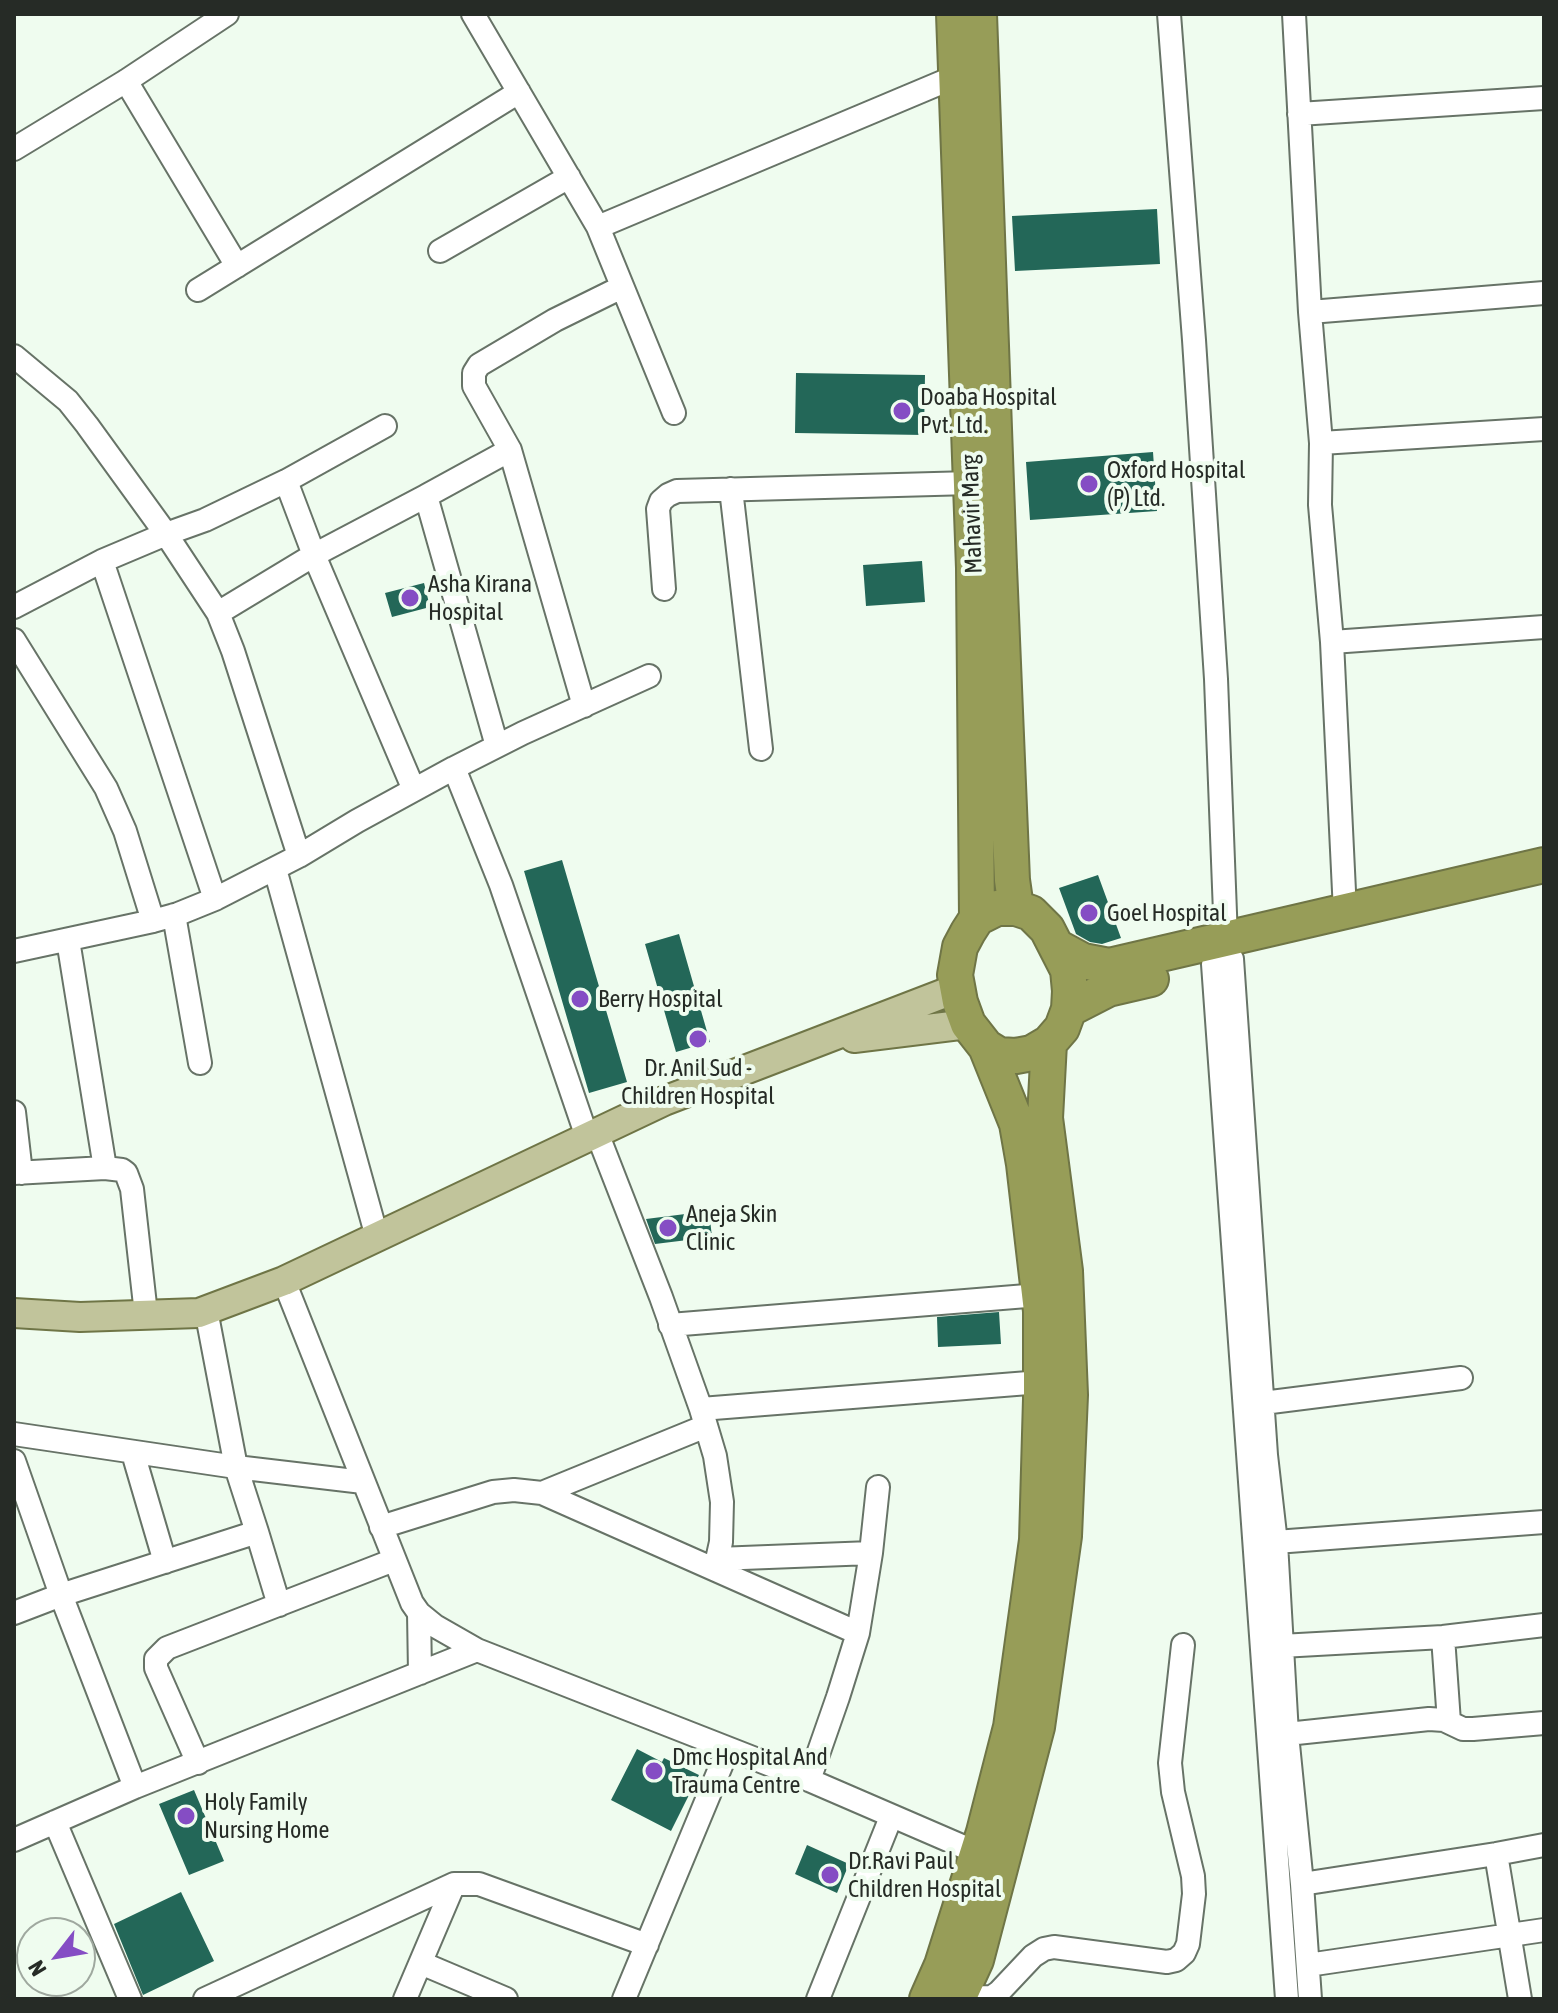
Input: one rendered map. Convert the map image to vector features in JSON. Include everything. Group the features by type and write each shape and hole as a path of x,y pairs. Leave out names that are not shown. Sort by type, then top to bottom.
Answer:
{"highway":[{"name":"Mahavir Marg","path":"954,14 975,616 977,918"},
{"name":"Mahavir Marg","path":"979,14 999,583 1012,880 1016,908"},
{"path":"1069,1009 1108,989 1224,954 1345,912 1544,865"},
{"path":"1057,947 1083,961 1109,966 1224,954 1544,885"},
{"path":"927,1999 942,1965 978,1853 1011,1727 1037,1540 1041,1311 1024,1164 1017,1124 960,1002 955,975 960,947 977,918 997,908 1016,908 1031,913 1047,929 1068,970 1069,1009 1062,1028 1049,1043 1032,1053 1016,1056 999,1055 977,1036"},
{"path":"958,1998 976,1960 1037,1727 1064,1536 1070,1395 1065,1271 1045,1118 1049,1043"}],"main road":[{"path":"14,1313 80,1317 199,1313 284,1281 664,1101 958,988"},
{"path":"809,1044 977,1036"}],"street":[{"path":"14,149 126,81 227,14"},
{"path":"473,14 598,227 674,413"},
{"path":"1169,14 1216,679 1224,954 1265,1543 1287,1999"},
{"path":"1294,14 1310,312 1321,443 1320,505 1332,642 1345,912"},
{"path":"598,227 957,76"},
{"path":"126,81 237,266"},
{"path":"198,290 519,92"},
{"path":"1299,114 1544,98"},
{"path":"440,251 569,177"},
{"path":"584,706 510,450 474,386 474,373 479,365 555,320 622,287"},
{"path":"1310,312 1544,293"},
{"path":"14,356 68,401 166,534 218,613 299,856"},
{"path":"14,607 102,561 205,520 286,481 385,426"},
{"path":"1321,443 1544,429"},
{"path":"218,613 314,555 510,450"},
{"path":"286,481 314,555 414,790"},
{"path":"664,589 658,509 661,501 677,491 971,483"},
{"path":"731,489 761,749"},
{"path":"426,496 497,746"},
{"path":"102,561 215,899"},
{"path":"1332,642 1544,627"},
{"path":"14,640 110,796 164,918 200,1063"},
{"path":"14,951 164,918 215,899 299,856 454,768 649,676"},
{"path":"454,768 501,885 592,1135 661,1297 704,1417 715,1456 722,1502 721,1542 716,1564"},
{"path":"275,869 377,1237"},
{"path":"68,940 105,1168"},
{"path":"1224,954 1263,1403 1265,1543 1281,1646 1310,1999"},
{"path":"14,1112 18,1173 105,1168 122,1170 130,1179 146,1314"},
{"path":"284,1281 394,1560 419,1613 477,1650 809,1780 978,1853"},
{"path":"670,1325 1039,1295"},
{"path":"206,1310 236,1467 279,1605"},
{"path":"1263,1403 1461,1378"},
{"path":"542,1493 704,1417 1041,1382"},
{"path":"14,1434 133,1453 363,1482"},
{"path":"133,1453 165,1562"},
{"path":"14,1461 61,1595 135,1787"},
{"path":"809,1780 858,1633 878,1487"},
{"path":"381,1527 493,1492 514,1490 542,1493 716,1564 858,1633"},
{"path":"1265,1543 1544,1522"},
{"path":"14,1613 257,1532"},
{"path":"716,1564 871,1553"},
{"path":"198,1763 156,1668 156,1659 167,1648 394,1560"},
{"path":"419,1613 420,1673"},
{"path":"1281,1646 1443,1637 1544,1625"},
{"path":"1443,1637 1449,1722"},
{"path":"958,1998 992,1997 1033,1956 1054,1947 1167,1962 1176,1960 1184,1953 1188,1944 1194,1894 1193,1876 1173,1792 1170,1763 1183,1645"},
{"path":"16,1832 55,1822 477,1650"},
{"path":"1287,1734 1429,1719 1449,1722 1463,1729 1544,1723"},
{"path":"624,1999 728,1749"},
{"path":"818,1999 891,1817"},
{"path":"55,1822 130,1999"},
{"path":"1302,1884 1544,1845"},
{"path":"1496,1854 1520,1999"},
{"path":"205,1999 454,1884 479,1884 647,1945"},
{"path":"405,1999 454,1884"},
{"path":"1308,1965 1544,1930"},
{"path":"421,1963 506,1999"}],"building":[{"path":"1157,209 1160,264 1015,271 1012,216"},
{"path":"796,373 925,375 924,435 795,433"},
{"path":"1153,452 1157,511 1030,520 1026,462"},
{"path":"922,561 925,602 866,606 863,565"},
{"path":"424,583 430,607 392,617 385,593"},
{"path":"562,860 627,1082 589,1093 524,871"},
{"path":"1098,875 1121,938 1102,944 1090,942 1076,934 1059,888"},
{"path":"679,934 710,1042 676,1052 645,944"},
{"path":"709,1211 712,1237 655,1244 646,1219"},
{"path":"999,1312 1001,1344 938,1347 937,1317"},
{"path":"637,1749 699,1775 671,1831 611,1800"},
{"path":"194,1790 224,1861 189,1875 159,1804"},
{"path":"807,1845 849,1864 837,1893 795,1874"},
{"path":"181,1892 214,1961 143,1995 114,1924"}],"place":[{"name":"Doaba Hospital Pvt. Ltd.","path":"902,411"},
{"name":"Oxford Hospital (P) Ltd.","path":"1089,484"},
{"name":"Asha Kirana Hospital","path":"410,598"},
{"name":"Goel Hospital","path":"1089,913"},
{"name":"Berry Hospital","path":"580,999"},
{"name":"Dr. Anil Sud - Children Hospital","path":"698,1039"},
{"name":"Aneja Skin Clinic","path":"668,1228"},
{"name":"Dmc Hospital And Trauma Centre","path":"654,1771"},
{"name":"Holy Family Nursing Home","path":"186,1816"},
{"name":"Dr.Ravi Paul Children Hospital","path":"830,1875"}]}
